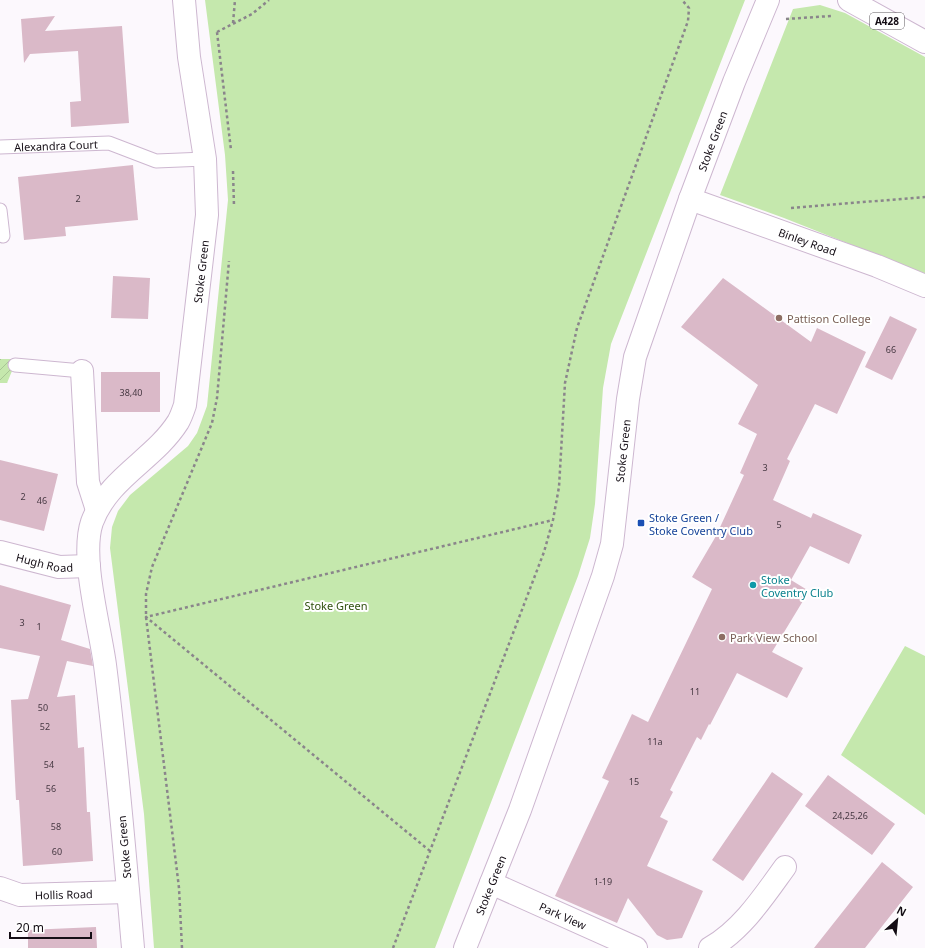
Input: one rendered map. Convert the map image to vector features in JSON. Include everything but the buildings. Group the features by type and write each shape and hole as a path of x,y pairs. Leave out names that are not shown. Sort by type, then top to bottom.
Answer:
{"street":[{"name":"Stoke Green","path":"133,948 117,767 106,678 89,566 88,540 97,510 110,490 163,439 178,422 185,405 207,215 205,159 186,33 184,0"},
{"name":"A428","path":"849,0 925,42"},
{"name":"Stoke Green","path":"465,948 520,810 603,576 612,544 628,399 635,358 690,199 734,82 766,6"},
{"name":"Binley Road","path":"690,199 877,266 925,286"},
{"path":"82,371 88,482 97,510"},
{"name":"Hugh Road","path":"0,552 59,567 89,566"},
{"path":"710,948 726,936 756,907 784,867"},
{"name":"Park View","path":"491,883 636,948"},
{"name":"Hollis Road","path":"0,888 20,895 128,892"}],"lane":[{"name":"Alexandra Court","path":"0,147 108,143 156,161 205,159"},
{"path":"0,210 3,236"},
{"path":"15,365 82,371"}],"path":[{"path":"233,24 235,0"},
{"path":"186,33 217,32 252,14 269,0"},
{"path":"393,948 544,552 553,520 559,487 565,383 577,328 688,21 689,8 682,0"},
{"path":"766,6 786,19 834,16"},
{"path":"217,32 231,152"},
{"path":"232,167 234,196 233,212"},
{"path":"786,208 925,197"},
{"path":"182,948 175,849 146,617 146,594 152,567 212,423 218,398 229,259"},
{"path":"146,617 553,520"},
{"path":"146,617 430,850"}],"green space":[{"name":"Stoke Green","path":"205,0 745,0 611,344 603,388 595,504 590,538 578,576 435,948 154,948 144,814 110,548 112,527 118,511 130,495 188,446 197,433 207,406 228,200 225,155"},
{"path":"820,5 845,13 925,57 925,274 784,218 720,195 793,9"},
{"path":"0,359 17,359 7,383 0,383"},
{"path":"905,646 925,656 925,815 841,755"}],"place":[{"name":"Pattison College","path":"779,318"},
{"name":"Stoke Green / Stoke Coventry Club","path":"641,523"},
{"name":"Stoke Coventry Club","path":"753,585"},
{"name":"Park View School","path":"722,637"}]}
